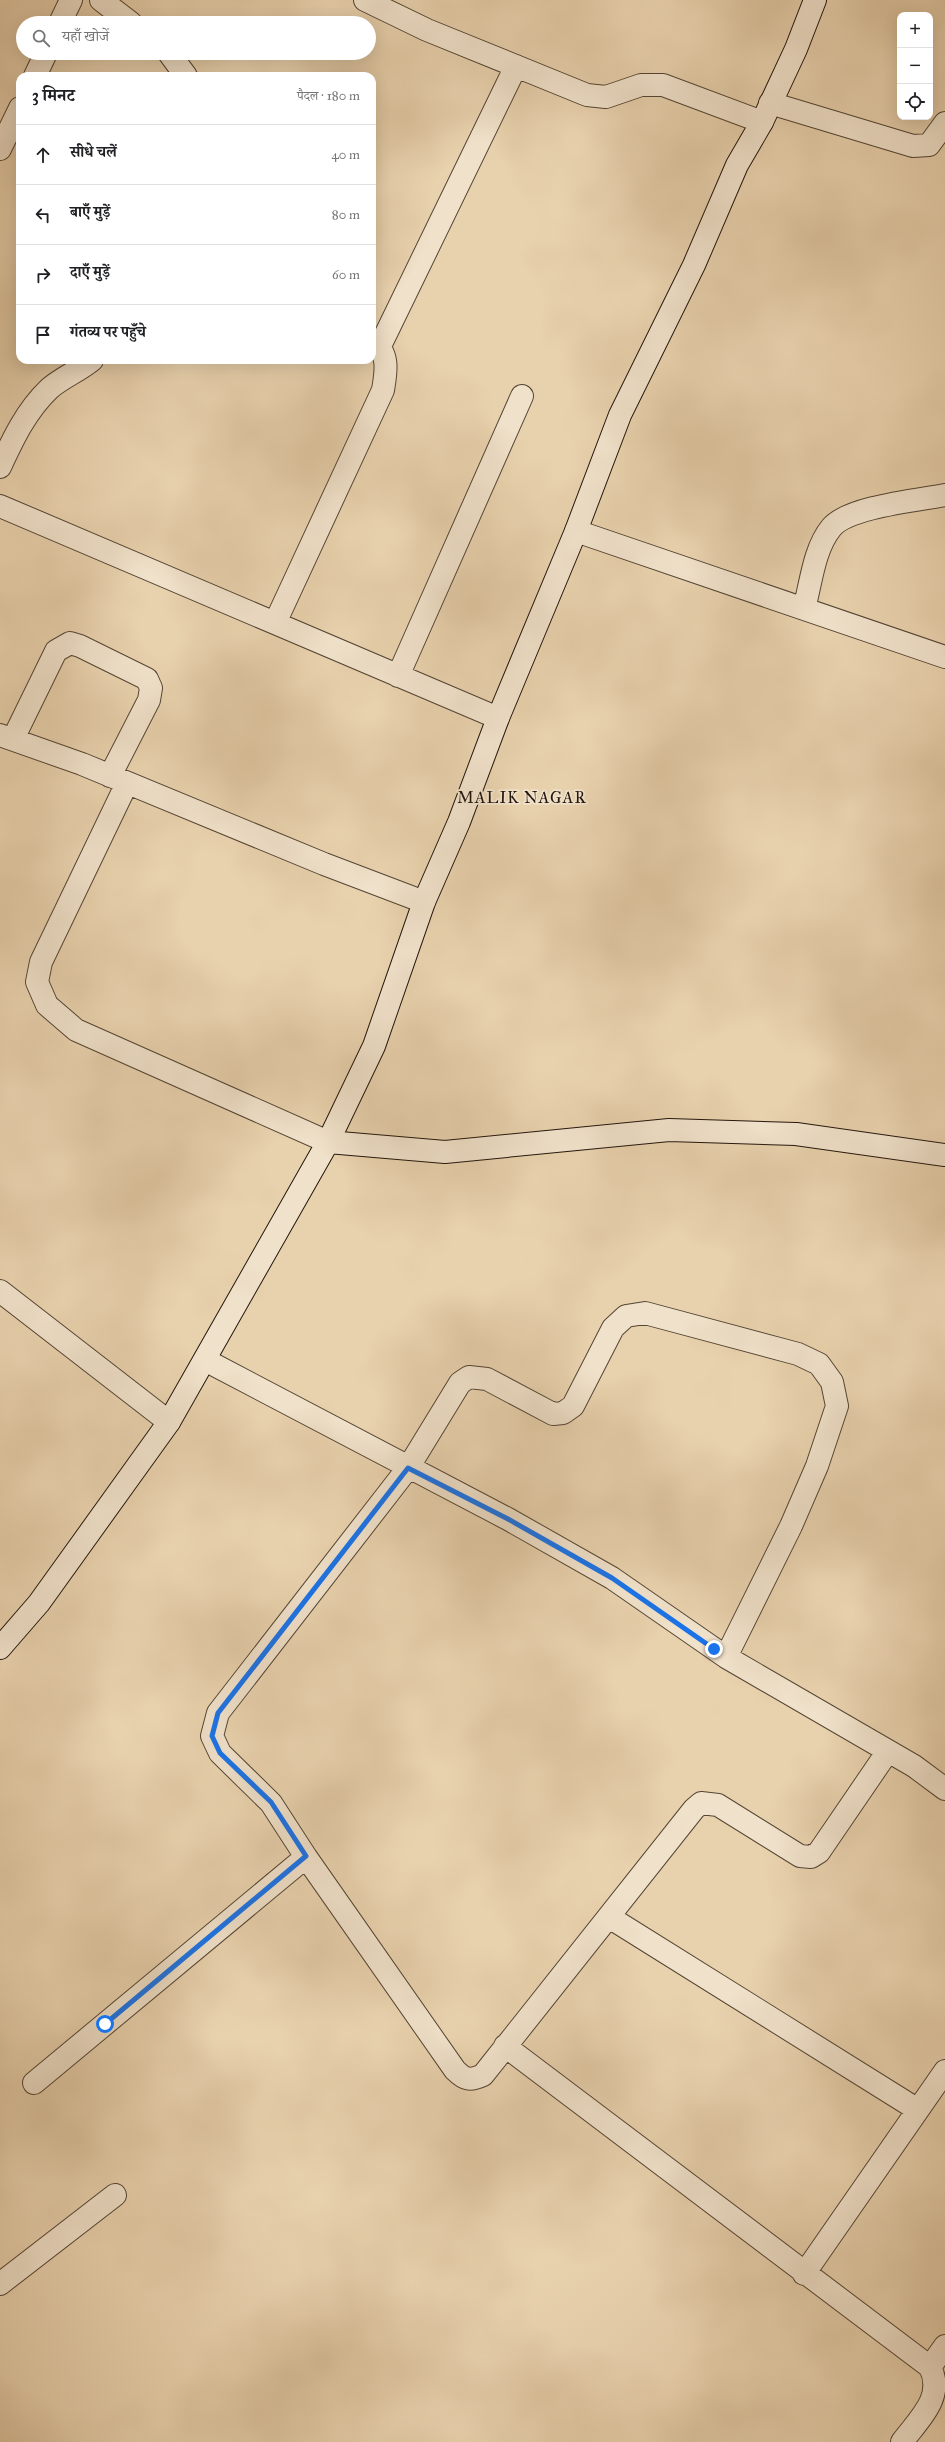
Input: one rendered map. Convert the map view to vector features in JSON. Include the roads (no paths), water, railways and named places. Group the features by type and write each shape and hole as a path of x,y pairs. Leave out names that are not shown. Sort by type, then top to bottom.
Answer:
{"street":[{"path":"63,16 71,0"},
{"path":"101,0 122,16"},
{"path":"365,0 427,30 587,95 606,97 641,85 663,85 766,113 913,146 928,145 945,123"},
{"path":"0,1648 39,1603 169,1422 328,1142 374,1046 424,902 459,822 498,718 576,531 620,415 694,266 737,165 766,113 796,49 815,0"},
{"path":"37,72 43,60"},
{"path":"175,60 183,72"},
{"path":"275,623 383,390 387,367 376,344 516,66"},
{"path":"0,149 16,116"},
{"path":"0,467 19,428 50,388 78,372 87,364"},
{"path":"398,676 522,396"},
{"path":"804,609 820,547 832,527 852,513 945,496"},
{"path":"0,506 498,718"},
{"path":"576,531 945,657"},
{"path":"424,902 324,864 119,780 6,737 56,651 70,643 80,646 147,679 151,688 150,700 119,780 41,962 37,982 47,1005 76,1030 328,1142 445,1152 669,1130 796,1134 945,1155"},
{"path":"0,1291 169,1422"},
{"path":"726,1657 791,1526 817,1466 837,1406 832,1382 818,1364 798,1354 646,1313 626,1316 613,1328 573,1406 563,1413 553,1414 487,1379 469,1377 460,1383 408,1468 218,1713 212,1736 220,1753 271,1802 306,1856 463,2078 473,2079 482,2075 701,1803 718,1805 800,1856 811,1857 819,1852 888,1751"},
{"path":"205,1360 408,1468 508,1519 612,1578 726,1657 914,1766 945,1789"},
{"path":"34,2083 306,1856"},
{"path":"609,1917 918,2110"},
{"path":"505,2046 804,2274 930,2367 936,2378 936,2391 929,2405 902,2442"},
{"path":"804,2274 945,2071"},
{"path":"0,2284 115,2195"},
{"path":"930,2367 945,2346"}],"district":[{"name":"MALIK NAGAR","path":"522,797"}]}
